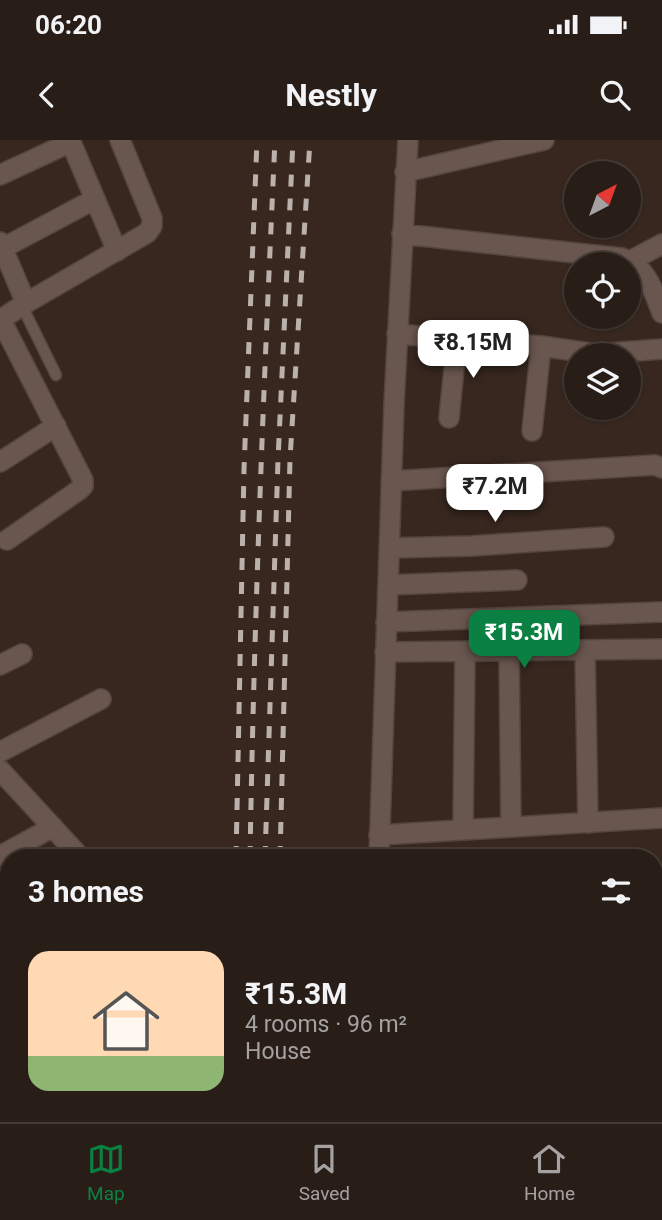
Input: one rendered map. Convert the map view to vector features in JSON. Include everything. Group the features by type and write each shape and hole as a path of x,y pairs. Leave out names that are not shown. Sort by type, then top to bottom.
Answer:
{"street":[{"path":"7,540 79,491 83,480 1,320 147,233 152,226 152,218 120,140"},
{"path":"379,849 397,334 408,140"},
{"path":"405,172 544,140"},
{"path":"0,175 71,141 117,251"},
{"path":"24,304 1,245 95,199"},
{"path":"402,234 567,252"},
{"path":"641,255 662,244"},
{"path":"641,270 650,282 662,313"},
{"path":"397,334 541,346 596,354 662,349"},
{"path":"449,418 457,339"},
{"path":"532,431 541,346"},
{"path":"0,462 56,426"},
{"path":"391,481 655,466 662,468"},
{"path":"389,548 471,546 604,537"},
{"path":"388,585 517,580"},
{"path":"386,622 662,612"},
{"path":"385,652 662,649"},
{"path":"509,650 511,827"},
{"path":"585,650 588,822"},
{"path":"463,830 465,651"},
{"path":"0,665 22,654"},
{"path":"0,752 101,699"},
{"path":"0,770 73,849"},
{"path":"379,835 662,818"},
{"path":"13,849 53,827"}],"lane":[{"path":"24,304 56,374"}],"railway":[{"path":"236,849 244,469 257,140"},
{"path":"250,849 260,499 275,140"},
{"path":"265,849 278,460 293,140"},
{"path":"280,849 290,459 310,140"}]}
